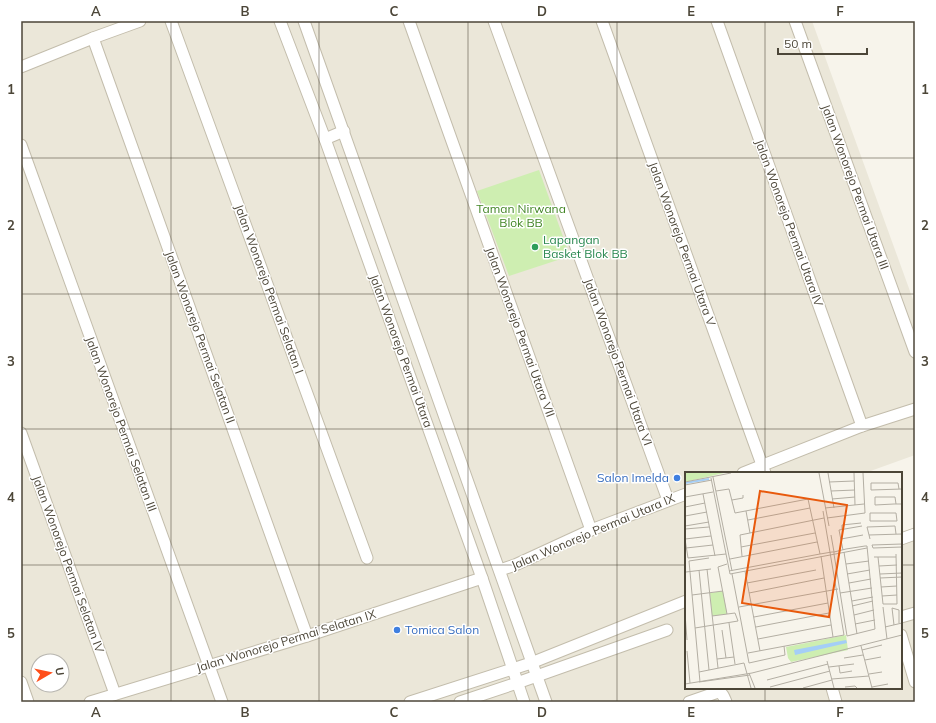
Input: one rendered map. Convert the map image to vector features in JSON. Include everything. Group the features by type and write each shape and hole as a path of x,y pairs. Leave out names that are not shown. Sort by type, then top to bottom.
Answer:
{"street":[{"path":"21,66 140,21"},
{"name":"Jalan Wonorejo Permai Selatan I","path":"171,21 367,558"},
{"name":"Jalan Wonorejo Permai Utara","path":"280,21 325,139 482,578 524,702"},
{"name":"Jalan Wonorejo Permai Utara","path":"304,21 546,702"},
{"name":"Jalan Wonorejo Permai Utara VII","path":"409,21 591,530"},
{"name":"Jalan Wonorejo Permai Utara VI","path":"494,21 668,500"},
{"name":"Jalan Wonorejo Permai Utara V","path":"602,21 764,470"},
{"name":"Jalan Wonorejo Permai Utara IV","path":"717,21 862,426"},
{"name":"Jalan Wonorejo Permai Utara III","path":"795,21 915,352"},
{"name":"Jalan Wonorejo Permai Selatan II","path":"93,38 307,636"},
{"path":"325,139 344,131"},
{"name":"Jalan Wonorejo Permai Selatan III","path":"21,145 222,702"},
{"path":"750,472 764,470 862,426 915,409"},
{"name":"Jalan Wonorejo Permai Selatan IV","path":"21,434 115,694"},
{"name":"Jalan Wonorejo Permai Utara IX","path":"500,570 515,565 591,530 685,494"},
{"path":"902,539 915,534"},
{"name":"Jalan Wonorejo Permai Selatan IX","path":"90,702 307,636 482,578"},
{"path":"410,702 531,662 685,600"},
{"path":"902,617 915,613"},
{"path":"460,702 667,630"},
{"path":"902,638 915,682"},
{"path":"21,682 28,702"},
{"path":"832,689 836,702"},
{"path":"689,702 715,692 720,692 725,699"}],"shaded area":[{"path":"21,21 812,21 915,305 915,455 868,472 685,472 685,689 902,689 902,533 915,527 915,702 21,702"}],"green space":[{"name":"Taman Nirwana Blok BB","path":"539,170 570,256 509,276 477,191"}],"place":[{"name":"Lapangan Basket Blok BB","path":"535,247"},
{"name":"Salon Imelda","path":"677,478"},
{"name":"Tomica Salon","path":"397,630"}]}
